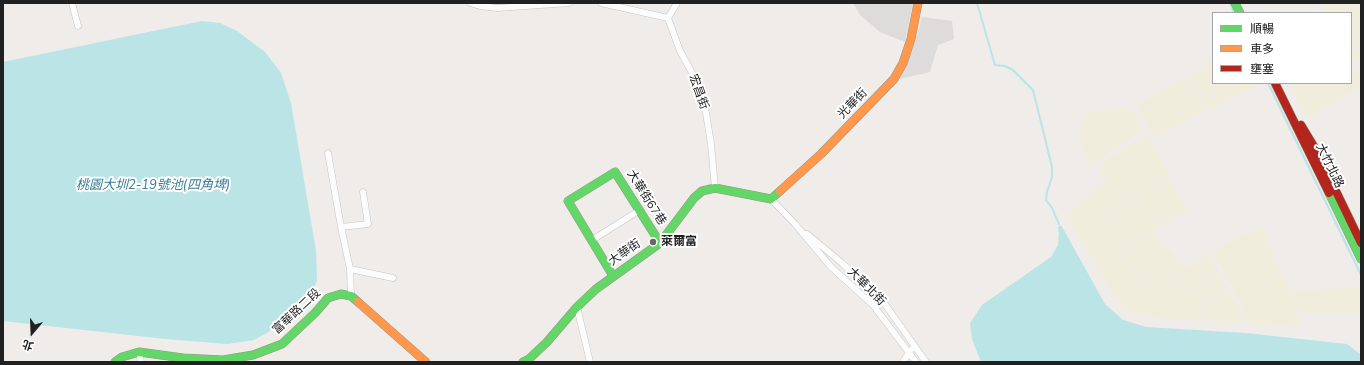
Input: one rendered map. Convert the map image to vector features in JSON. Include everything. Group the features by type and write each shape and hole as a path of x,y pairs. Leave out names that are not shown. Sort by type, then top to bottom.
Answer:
{"street":[{"path":"72,3 78,26"},
{"path":"470,3 496,8 569,3"},
{"path":"601,3 668,18 677,3"},
{"name":"光華街","path":"771,199 821,154 894,79 911,39 918,3"},
{"name":"宏昌街","path":"668,18 680,51 701,94 711,144 715,188"},
{"name":"大竹北路","path":"1275,84 1361,259"},
{"name":"大竹北路","path":"1281,84 1304,131 1316,150 1361,243"},
{"path":"328,153 350,269 352,296 426,362"},
{"name":"大華街67巷","path":"592,240 568,201 615,172 660,243"},
{"path":"715,188 771,199"},
{"name":"大華街","path":"523,362 547,342 577,307 596,288 660,243 694,198 702,191 715,188"},
{"path":"341,227 368,224 363,192"},
{"name":"大華北街","path":"771,199 795,224 831,268 873,305 916,362"},
{"path":"613,276 592,240 640,210"},
{"name":"大華北街","path":"795,224 842,263 884,304 926,362"},
{"path":"350,269 393,278"},
{"name":"富華路二段","path":"115,362 122,357 139,352 183,358 223,360 253,355 282,344 315,313 328,298 341,294 352,296"},
{"path":"577,307 590,362"},
{"path":"903,362 909,352 915,347"},
{"path":"139,352 141,362"}],"shaded area":[{"path":"853,3 913,3 905,42 880,32 860,15"},
{"path":"1322,3 1356,3 1340,12 1326,12"},
{"path":"1361,3 1361,28 1352,33 1352,12 1343,12"},
{"path":"922,17 952,21 954,39 938,45 930,72 900,79 915,43"},
{"path":"1361,29 1361,57 1354,62 1352,59 1352,34"},
{"path":"1212,58 1212,84 1259,84 1209,110 1192,76 1203,68"},
{"path":"1352,66 1361,79 1361,87 1306,119 1295,98 1319,84 1352,84"},
{"path":"1190,76 1206,110 1153,138 1138,108 1138,104"},
{"path":"1288,84 1317,84 1295,97"},
{"path":"1125,107 1131,109 1142,131 1093,163 1084,158 1079,136 1084,113"},
{"path":"1145,136 1150,139 1169,174 1130,198 1103,175 1097,167"},
{"path":"1169,175 1188,210 1162,225 1131,198"},
{"path":"1107,179 1161,226 1138,240 1109,211 1079,237 1066,216"},
{"path":"1109,212 1137,240 1115,254 1091,247 1085,248 1079,237"},
{"path":"1263,227 1269,243 1227,280 1214,253 1234,237"},
{"path":"1153,233 1185,268 1154,289 1116,254"},
{"path":"1270,244 1280,268 1241,305 1228,280"},
{"path":"1091,248 1105,250 1115,255 1153,289 1128,305 1125,309 1120,305 1108,288 1086,249"},
{"path":"1209,252 1219,272 1189,292 1175,276"},
{"path":"1281,269 1302,327 1250,324 1241,307"},
{"path":"1220,273 1228,289 1201,307 1190,293"},
{"path":"1174,276 1212,322 1155,318 1137,315 1126,310 1128,306"},
{"path":"1361,288 1361,313 1358,314 1299,313 1290,290"},
{"path":"1229,290 1246,321 1236,324 1213,322 1202,308"}],"water":[{"name":"桃園大圳2-19號池(四角埤)","path":"202,21 220,23 237,31 265,52 281,73 291,103 316,251 317,281 309,298 270,331 254,340 227,344 166,339 3,321 3,62"},
{"path":"1061,225 1105,304 1123,320 1146,327 1245,333 1347,344 1360,354 1361,362 981,362 972,339 970,323 982,305 1051,257 1058,245 1058,227"}],"waterway":[{"path":"977,3 995,65 1005,66 1013,70 1033,90 1052,167 1052,177 1046,200 1052,208 1059,224"},
{"path":"1230,3 1234,12"},
{"path":"1268,84 1361,275"}],"traffic: fast":[{"path":"1235,3 1240,12"},
{"path":"613,276 568,201 615,172 660,243"},
{"path":"523,362 529,359 547,342 577,307 596,289 660,243 694,198 702,191 715,188 771,199 780,191"},
{"path":"1329,193 1361,259"},
{"path":"115,362 122,357 139,352 183,358 223,360 253,355 282,344 315,313 328,298 341,294 351,296 358,302"}],"traffic: slow":[{"path":"780,191 821,154 894,79 903,63 911,39 918,3"},
{"path":"358,302 426,362"}],"traffic: jam":[{"path":"1275,84 1329,193"},
{"path":"1301,125 1316,150 1361,243"}],"place":[{"name":"萊爾富","path":"653,242"}]}
